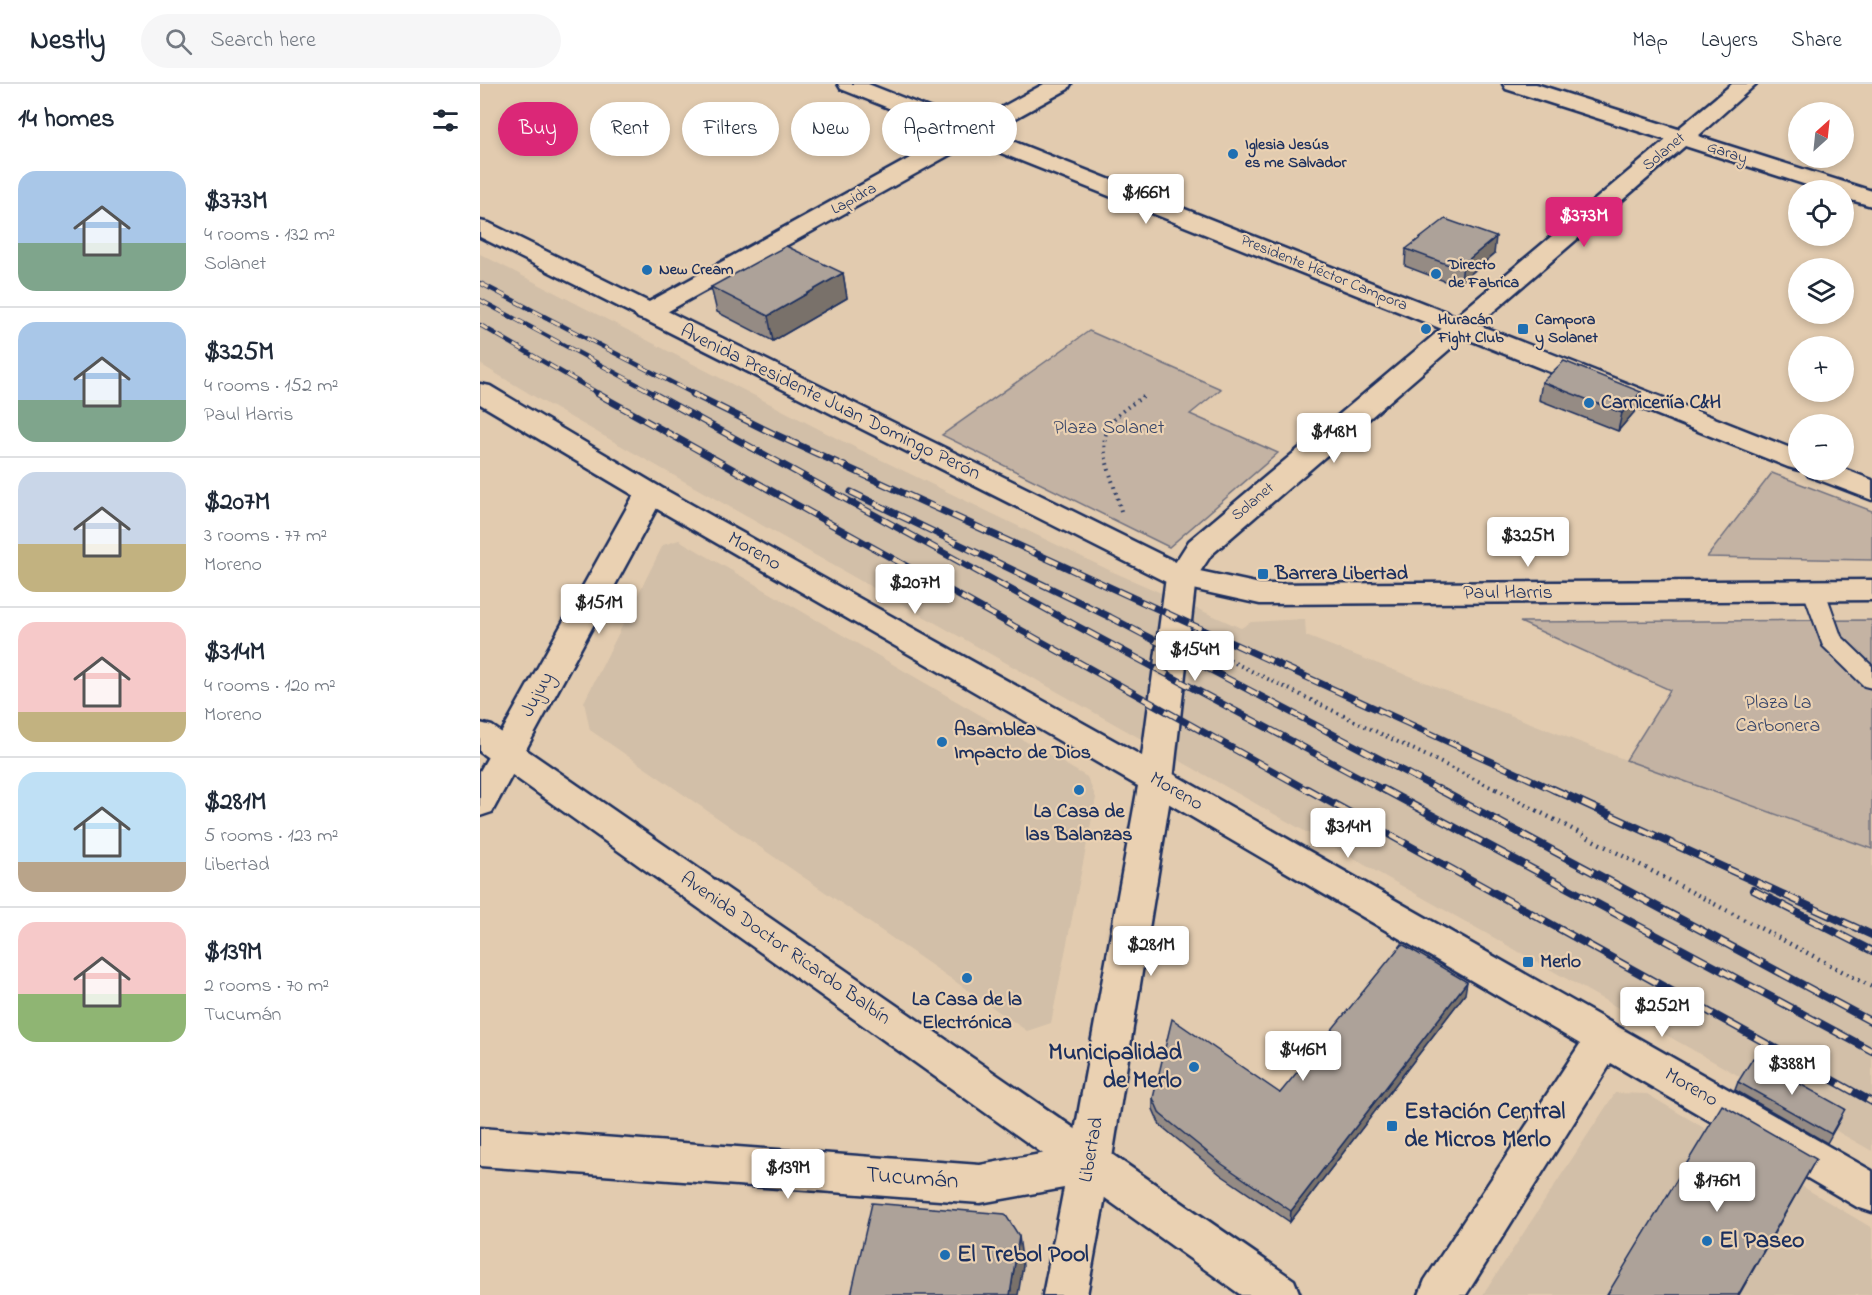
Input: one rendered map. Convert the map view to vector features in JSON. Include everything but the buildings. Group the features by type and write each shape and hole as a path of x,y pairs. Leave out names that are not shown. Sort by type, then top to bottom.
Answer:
{"street":[{"name":"Presidente Héctor Campora","path":"849,84 893,102"},
{"name":"Lapidra","path":"1017,108 1060,84"},
{"name":"Garay","path":"1514,84 1872,199"},
{"name":"Solanet","path":"1181,577 1200,548 1745,84"},
{"name":"Presidente Héctor Campora","path":"1017,152 1788,457"},
{"name":"Lapidra","path":"647,313 932,156"},
{"name":"Avenida Presidente Juan Domingo Perón","path":"480,228 1181,577"},
{"name":"Moreno","path":"480,392 650,493 1156,780 1872,1193"},
{"path":"1844,480 1872,491"},
{"name":"Jujuy","path":"480,804 493,744 650,493"},
{"name":"Paul Harris","path":"1181,577 1260,594 1872,590"},
{"name":"Libertad","path":"1065,1295 1090,1164 1156,780 1181,577"},
{"name":"Avenida Doctor Ricardo Balbín","path":"493,744 1090,1164"},
{"path":"1441,1295 1605,1039"},
{"name":"Tucumán","path":"480,1147 980,1184 1090,1164"},
{"path":"1090,1164 1278,1295"}],"lane":[{"path":"1814,591 1831,640 1872,680"}],"path":[{"path":"1132,552 1103,441 1104,432 1118,413 1148,395"},
{"path":"1175,634 1522,802 1872,987"}],"shaded area":[{"path":"480,254 840,440 1111,571 1241,628 1251,622 1305,619 1306,636 1626,760 1872,849 1872,1151 540,400 480,364"},
{"path":"679,540 1087,777 1096,798 1051,1023 1027,1031 590,730 584,702 663,545"},
{"path":"1615,1093 1647,1094 1872,1228 1872,1295 1483,1295"}],"green space":[{"name":"Plaza Solanet","path":"1089,331 1221,389 1190,414 1278,453 1169,547 942,435"},
{"path":"1772,473 1872,511 1872,560 1707,557"},
{"name":"Plaza La Carbonera","path":"1872,620 1872,849 1626,760 1670,690 1520,622"}],"railway":[{"path":"480,283 696,395"},
{"path":"480,300 657,395"},
{"path":"480,325 601,395"},
{"path":"598,394 1309,791"},
{"path":"654,394 1075,625 1385,791"},
{"path":"693,394 772,433 1556,791"},
{"path":"851,492 1110,617 1441,791"},
{"path":"1307,789 1872,1102"},
{"path":"1383,789 1872,1051"},
{"path":"1438,789 1872,1022"},
{"path":"1553,789 1872,935"},
{"path":"1753,890 1872,951"}],"place":[{"name":"Iglesia Jesús es me Salvador","path":"1233,154"},
{"name":"New Cream","path":"647,270"},
{"name":"Directo de Fabrica","path":"1436,274"},
{"name":"Huracán Fight Club","path":"1426,329"},
{"name":"Campora y Solanet","path":"1523,329"},
{"name":"Carniceriía C&H","path":"1589,403"},
{"name":"Barrera Libertad","path":"1263,574"},
{"name":"Asamblea Impacto de Dios","path":"942,742"},
{"name":"La Casa de las Balanzas","path":"1079,790"},
{"name":"Merlo","path":"1528,962"},
{"name":"La Casa de la Electrónica","path":"967,978"},
{"name":"Municipalidad de Merlo","path":"1194,1067"},
{"name":"Estación Central de Micros Merlo","path":"1392,1126"},
{"name":"El Paseo","path":"1707,1241"},
{"name":"El Trebol Pool","path":"945,1255"}]}
